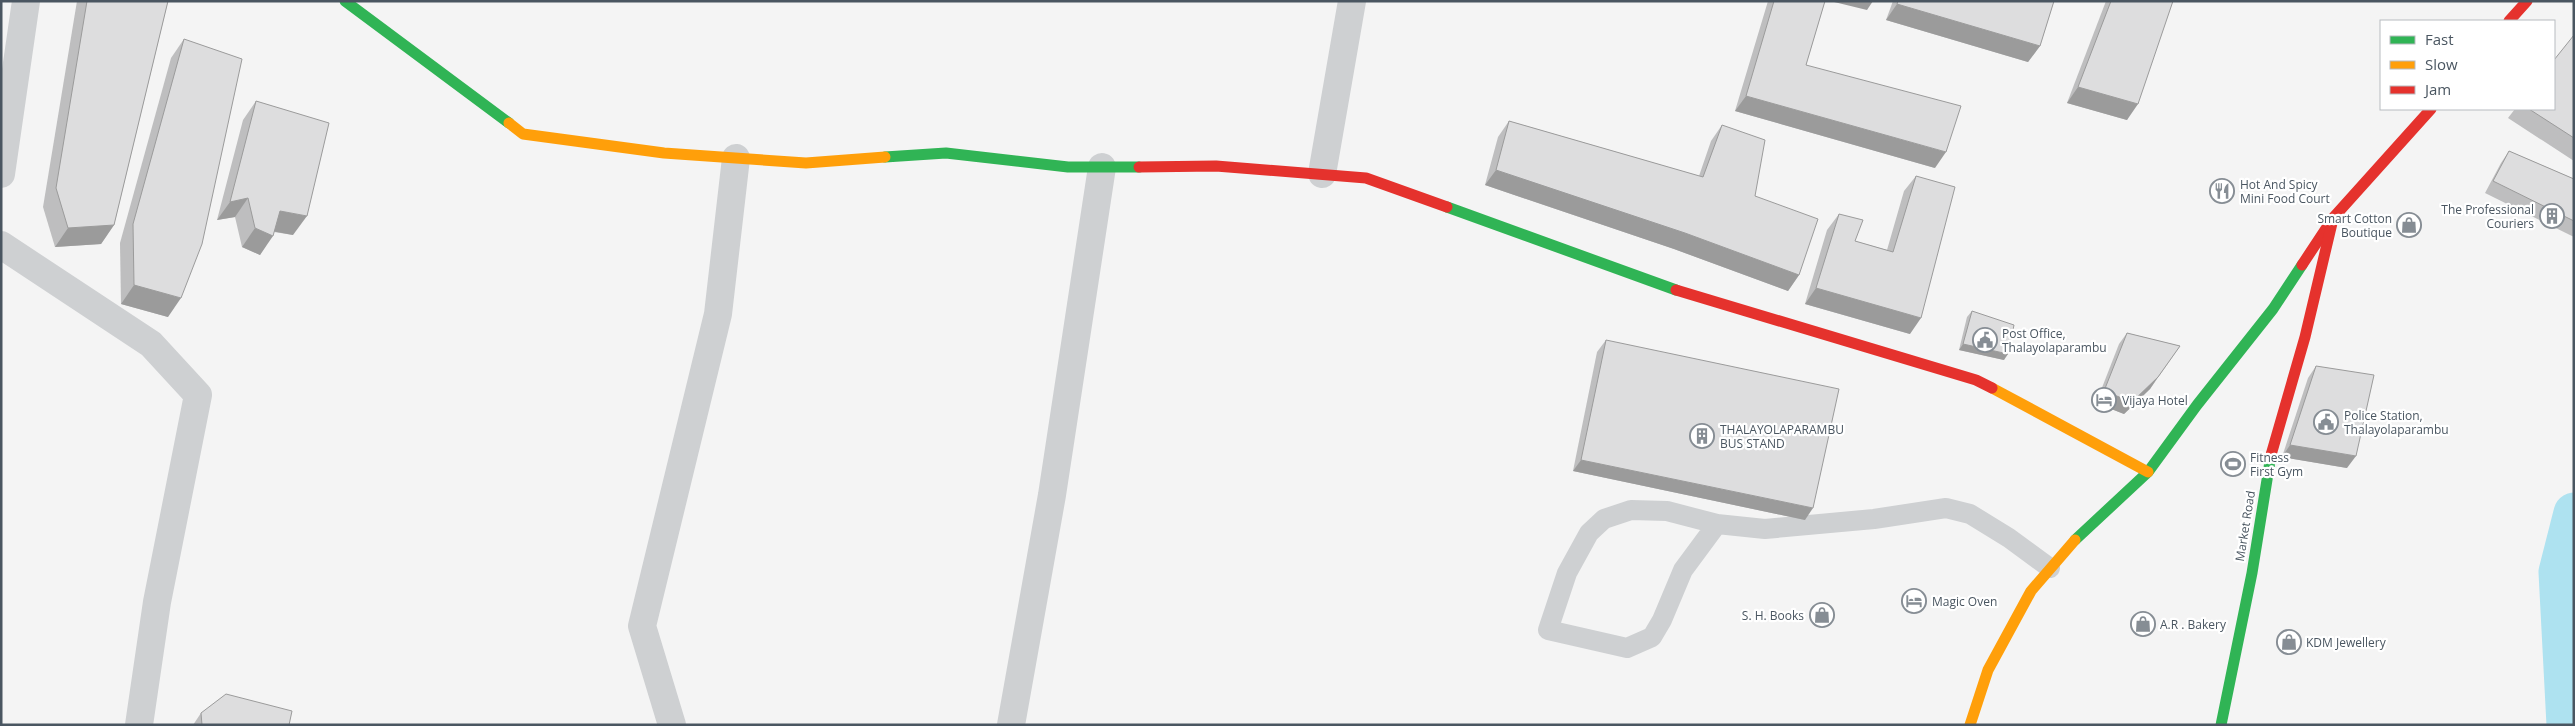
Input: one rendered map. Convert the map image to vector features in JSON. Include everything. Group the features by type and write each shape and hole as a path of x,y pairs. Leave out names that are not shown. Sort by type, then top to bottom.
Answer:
{"main road":[{"path":"346,1 523,134 664,153 806,163 946,153 1068,167 1216,166 1366,178 1679,291 1976,380 2148,472"},
{"path":"2511,20 2526,1"},
{"path":"1970,725 1988,670 2031,591 2069,545 2148,472 2197,405 2273,309 2333,218 2430,110"},
{"name":"Market Road","path":"2221,725 2252,573 2272,454 2305,337 2333,218"}],"street":[{"path":"1,174 26,1"},
{"path":"1322,174 1352,1"},
{"path":"672,725 642,626 718,314 736,158"},
{"path":"1011,725 1052,495 1102,167"},
{"path":"1,245 151,344 198,395 157,602 139,725"}],"lane":[{"path":"1717,524 1683,570 1662,620 1652,636 1627,648 1548,630 1566,573 1589,534 1604,519 1631,510 1667,511 1717,524 1765,529 1874,519 1946,508 1970,514 2009,538 2050,568"}],"building":[{"path":"87,1 168,1 114,225 68,228 56,188"},
{"path":"1774,1 1825,1 1806,65 1961,106 1946,152 1746,96"},
{"path":"1898,1 2054,1 2040,46 1897,4"},
{"path":"2111,1 2173,1 2138,104 2078,87"},
{"path":"2574,35 2574,138 2531,110 2555,110 2555,59"},
{"path":"184,39 242,59 202,244 181,298 134,285 133,224"},
{"path":"256,101 329,123 307,216 280,211 273,236 255,228 248,198 230,202"},
{"path":"1509,121 1703,177 1722,125 1765,140 1755,196 1818,219 1799,275 1685,233 1496,170"},
{"path":"2509,151 2574,179 2574,221 2493,181"},
{"path":"1916,176 1955,187 1921,318 1816,288 1839,214 1863,220 1855,241 1893,252"},
{"name":"Post Office, Thalayolaparambu","path":"1972,311 2014,325 2008,354 1963,344"},
{"name":"Vijaya Hotel","path":"2127,333 2180,346 2158,377 2132,402 2104,391"},
{"name":"THALAYOLAPARAMBU BUS STAND","path":"1606,340 1839,389 1813,508 1581,460"},
{"name":"Police Station, Thalayolaparambu","path":"2316,366 2374,375 2356,456 2290,445"},
{"path":"226,694 292,711 289,725 202,725 201,713"}],"waterway":[{"path":"2567,725 2559,572 2574,513"}],"traffic: fast":[{"path":"345,1 509,123"},
{"path":"885,157 946,153 1068,167 1139,167"},
{"path":"1447,207 1676,290"},
{"path":"2075,540 2148,472 2197,405 2273,309 2302,265"},
{"path":"2221,725 2252,573 2271,455"}],"traffic: slow":[{"path":"509,123 523,134 664,153 806,163 885,157"},
{"path":"1992,388 2148,472"},
{"path":"1970,725 1988,670 2031,591 2075,540"}],"traffic: jam":[{"path":"2510,20 2527,1"},
{"path":"2302,265 2333,218 2430,110"},
{"path":"1139,167 1216,166 1366,178 1447,207"},
{"path":"2271,455 2305,337 2333,219"},
{"path":"1676,290 1976,380 1992,388"}],"place":[{"name":"Hot And Spicy Mini Food Court","path":"2222,191"},
{"name":"The Professional Couriers","path":"2552,216"},
{"name":"Smart Cotton Boutique","path":"2409,225"},
{"name":"Post Office, Thalayolaparambu","path":"1985,340"},
{"name":"Vijaya Hotel","path":"2104,400"},
{"name":"Police Station, Thalayolaparambu","path":"2326,422"},
{"name":"THALAYOLAPARAMBU BUS STAND","path":"1702,436"},
{"name":"Fitness First Gym","path":"2233,464"},
{"name":"Magic Oven","path":"1914,601"},
{"name":"S. H. Books","path":"1822,615"},
{"name":"A.R . Bakery","path":"2143,624"},
{"name":"KDM Jewellery","path":"2289,642"}]}
